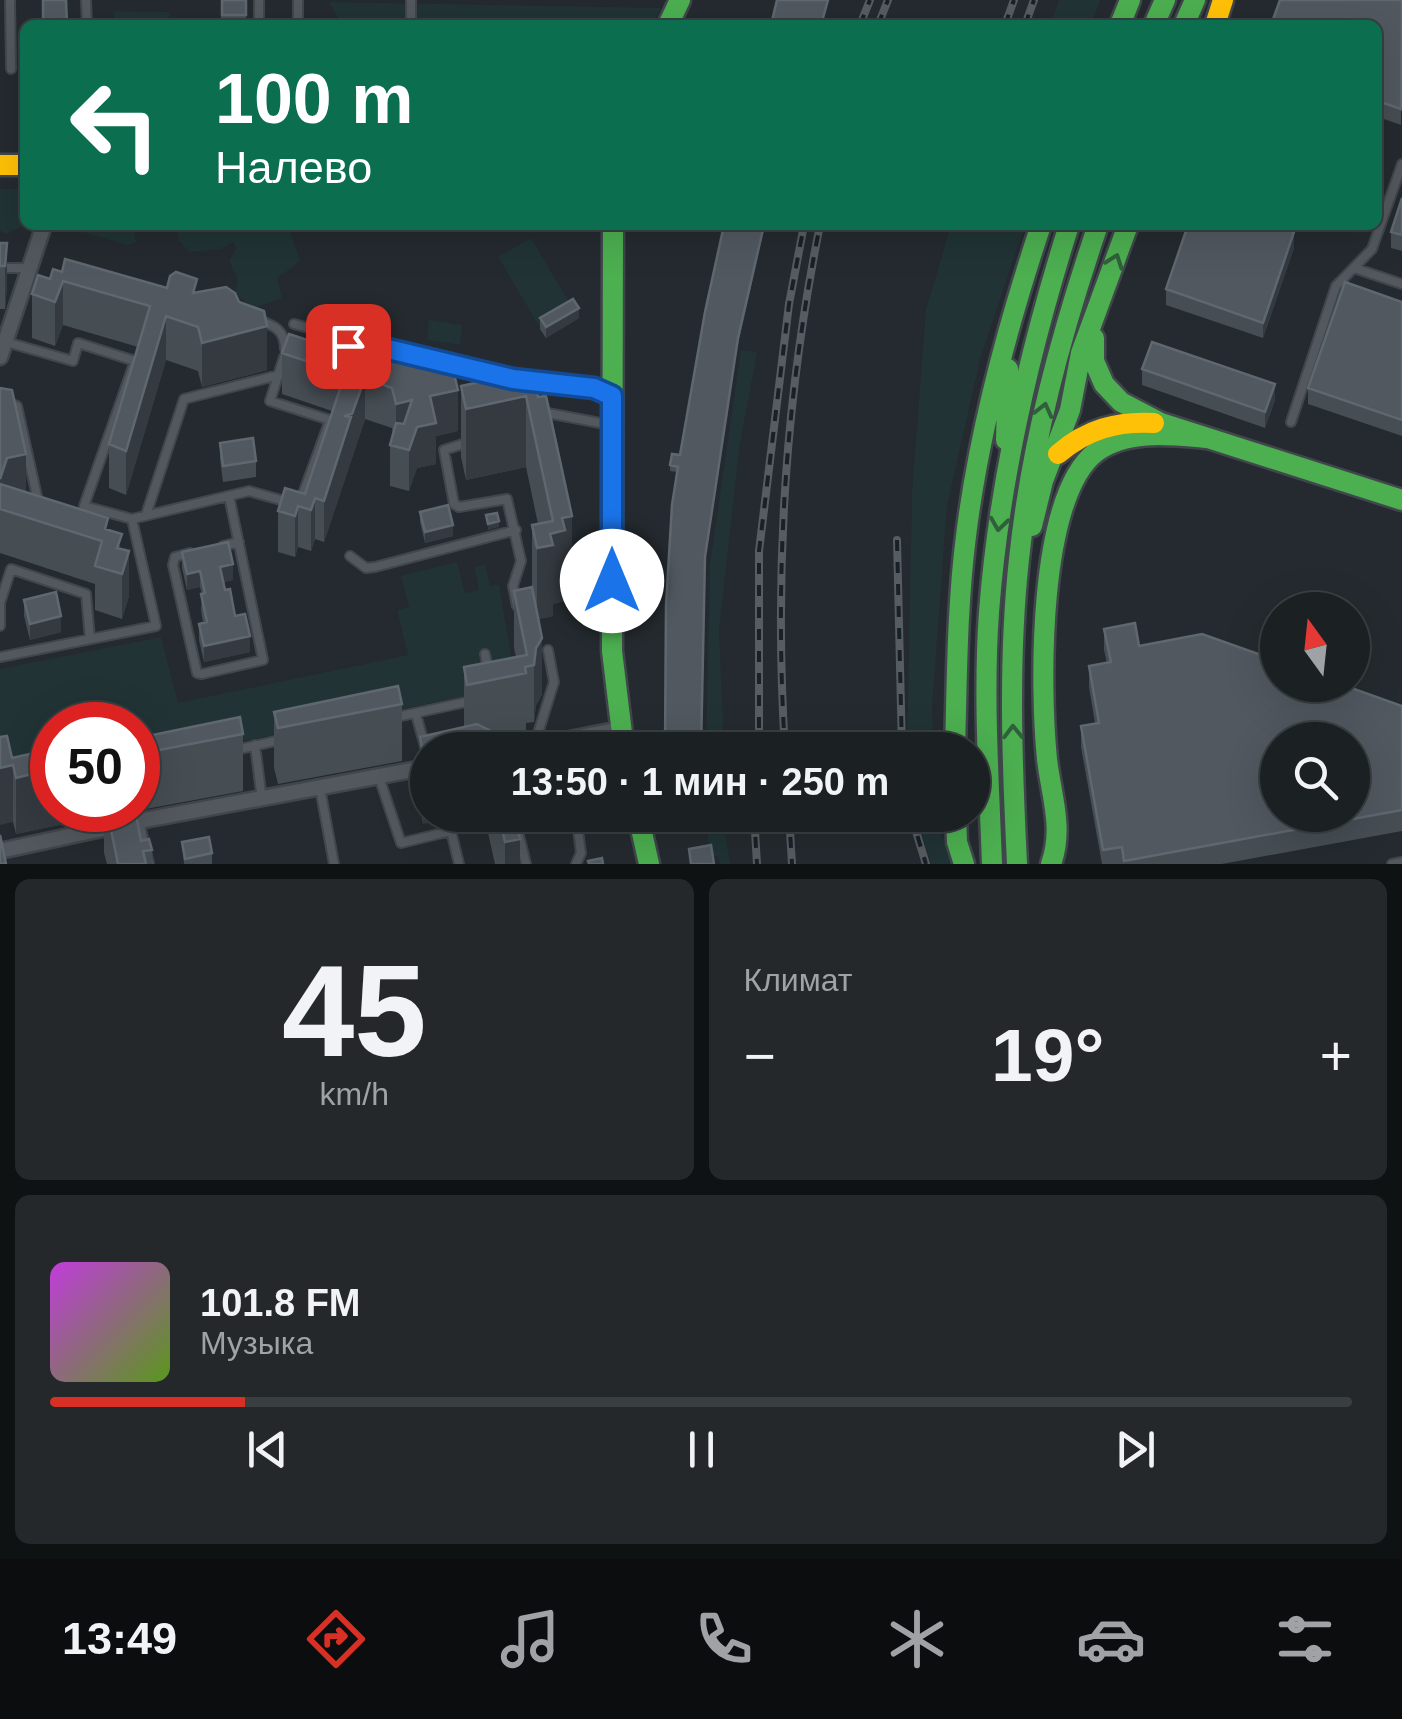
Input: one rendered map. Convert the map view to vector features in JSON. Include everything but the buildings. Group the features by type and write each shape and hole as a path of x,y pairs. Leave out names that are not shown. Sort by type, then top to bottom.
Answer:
{"street":[{"path":"2,349 42,230"},
{"path":"613,230 612,651 621,732"},
{"path":"956,732 957,647 966,536 984,431 1010,317 1039,230"},
{"path":"992,864 987,670 996,550 1013,432 1046,296 1068,230"},
{"path":"1016,864 1012,672 1020,550 1037,438 1069,304 1096,230"},
{"path":"1012,672 1034,516 1070,410 1081,352 1126,230"},
{"path":"1102,297 1093,340 1094,362 1104,384 1121,402 1161,423 1402,500"},
{"path":"1006,481 1010,317"},
{"path":"1054,458 1072,441 1112,424 1161,423"},
{"path":"1051,864 1058,834 1044,724 1045,639 1053,540 1061,499 1074,473 1089,457 1127,436 1151,432 1206,438"},
{"path":"160,817 410,770"},
{"path":"4,855 96,832"},
{"path":"642,832 649,864"},
{"path":"957,832 964,864"}],"lane":[{"path":"10,0 11,69"},
{"path":"1382,221 1402,164"},
{"path":"1291,422 1336,286 1372,249 1379,230"},
{"path":"0,268 30,268"},
{"path":"1354,268 1402,284"},
{"path":"8,322 30,306"},
{"path":"2,349 72,360 78,343 135,361 84,506 132,519 249,492 299,504 330,420 270,402 285,356 284,335 277,327 252,318"},
{"path":"294,324 513,379 594,388 612,396"},
{"path":"328,370 338,351 363,343"},
{"path":"285,356 299,360"},
{"path":"146,516 184,399 279,375"},
{"path":"0,400 17,406 41,512"},
{"path":"532,412 612,425"},
{"path":"475,440 444,450 454,504 459,507 507,499 522,561 513,586 520,613"},
{"path":"194,552 175,557 172,565 196,670 202,674 260,662 264,658 229,496"},
{"path":"0,657 156,626 132,519"},
{"path":"350,556 366,568 375,567 516,530"},
{"path":"122,542 138,548"},
{"path":"209,549 239,542"},
{"path":"0,626 0,604 11,569 86,594 90,639"},
{"path":"538,732 554,682 548,650"},
{"path":"485,654 490,682"},
{"path":"389,719 474,701"},
{"path":"416,714 421,732"},
{"path":"222,752 293,738"},
{"path":"255,746 262,800"},
{"path":"379,776 400,843 451,831 459,864"},
{"path":"320,788 334,864"},
{"path":"142,832 149,864"},
{"path":"518,832 526,864"},
{"path":"576,864 582,853 579,832"},
{"path":"1392,864 1402,862"}],"shaded area":[{"path":"1059,0 1100,0 1094,20 1052,20"},
{"path":"329,2 661,8 655,20 339,20"},
{"path":"114,11 169,12 169,20 113,20"},
{"path":"0,189 20,189 20,227 5,234 0,230"},
{"path":"76,230 134,230 136,242 128,245"},
{"path":"178,230 292,230 300,259 277,278 282,298 254,308 235,294 238,280 229,261 236,248 233,242 221,249 189,252 179,240"},
{"path":"950,230 1023,230 981,356 947,505 933,732 907,732 912,493 926,310"},
{"path":"531,238 572,307 539,326 498,257"},
{"path":"429,320 462,325 460,345 427,340"},
{"path":"741,350 757,352 739,449 719,629 723,732 706,732 710,564"},
{"path":"457,562 465,593 479,590 474,567 485,564 490,586 499,585 516,686 160,758 160,702 30,702 30,779 0,780 0,669 161,637 178,703 408,655 397,610 409,607 401,576"},
{"path":"707,832 725,832 730,864 720,864 718,856 711,857"},
{"path":"921,832 940,832 953,864 931,864"}],"railway":[{"path":"862,20 870,0"},
{"path":"880,20 888,0"},
{"path":"1007,20 1014,0"},
{"path":"1027,20 1034,0"},
{"path":"759,732 759,551 789,304 803,230"},
{"path":"784,732 781,618 785,486 798,355 819,230"},
{"path":"897,540 902,732"},
{"path":"755,832 757,864"},
{"path":"790,832 792,864"},
{"path":"916,832 926,864"}],"traffic: fast":[{"path":"670,20 680,0"},
{"path":"1122,20 1130,0"},
{"path":"1156,20 1165,0"},
{"path":"1186,20 1195,0"},
{"path":"613,230 612,651 622,732"},
{"path":"956,732 961,589 978,457 996,379 1039,230"},
{"path":"992,864 987,675 994,563 1018,417 1068,230"},
{"path":"1017,864 1012,673 1024,516 1049,390 1096,230"},
{"path":"1032,526 1043,481 1070,410 1081,353 1126,230"},
{"path":"1094,338 1094,361 1104,384 1121,402 1161,423 1402,500"},
{"path":"1006,440 1008,369"},
{"path":"1051,864 1057,824 1047,759 1044,643 1053,550 1062,509 1077,475 1096,452 1108,445 1150,435 1207,438"},
{"path":"642,832 649,864"},
{"path":"957,832 964,864"}],"traffic: slow":[{"path":"1217,20 1223,0"},
{"path":"0,165 20,165"},
{"path":"1058,454 1103,428 1154,423"}],"route":[{"path":"348,346 363,343 513,379 594,388 612,396 612,581"}]}
